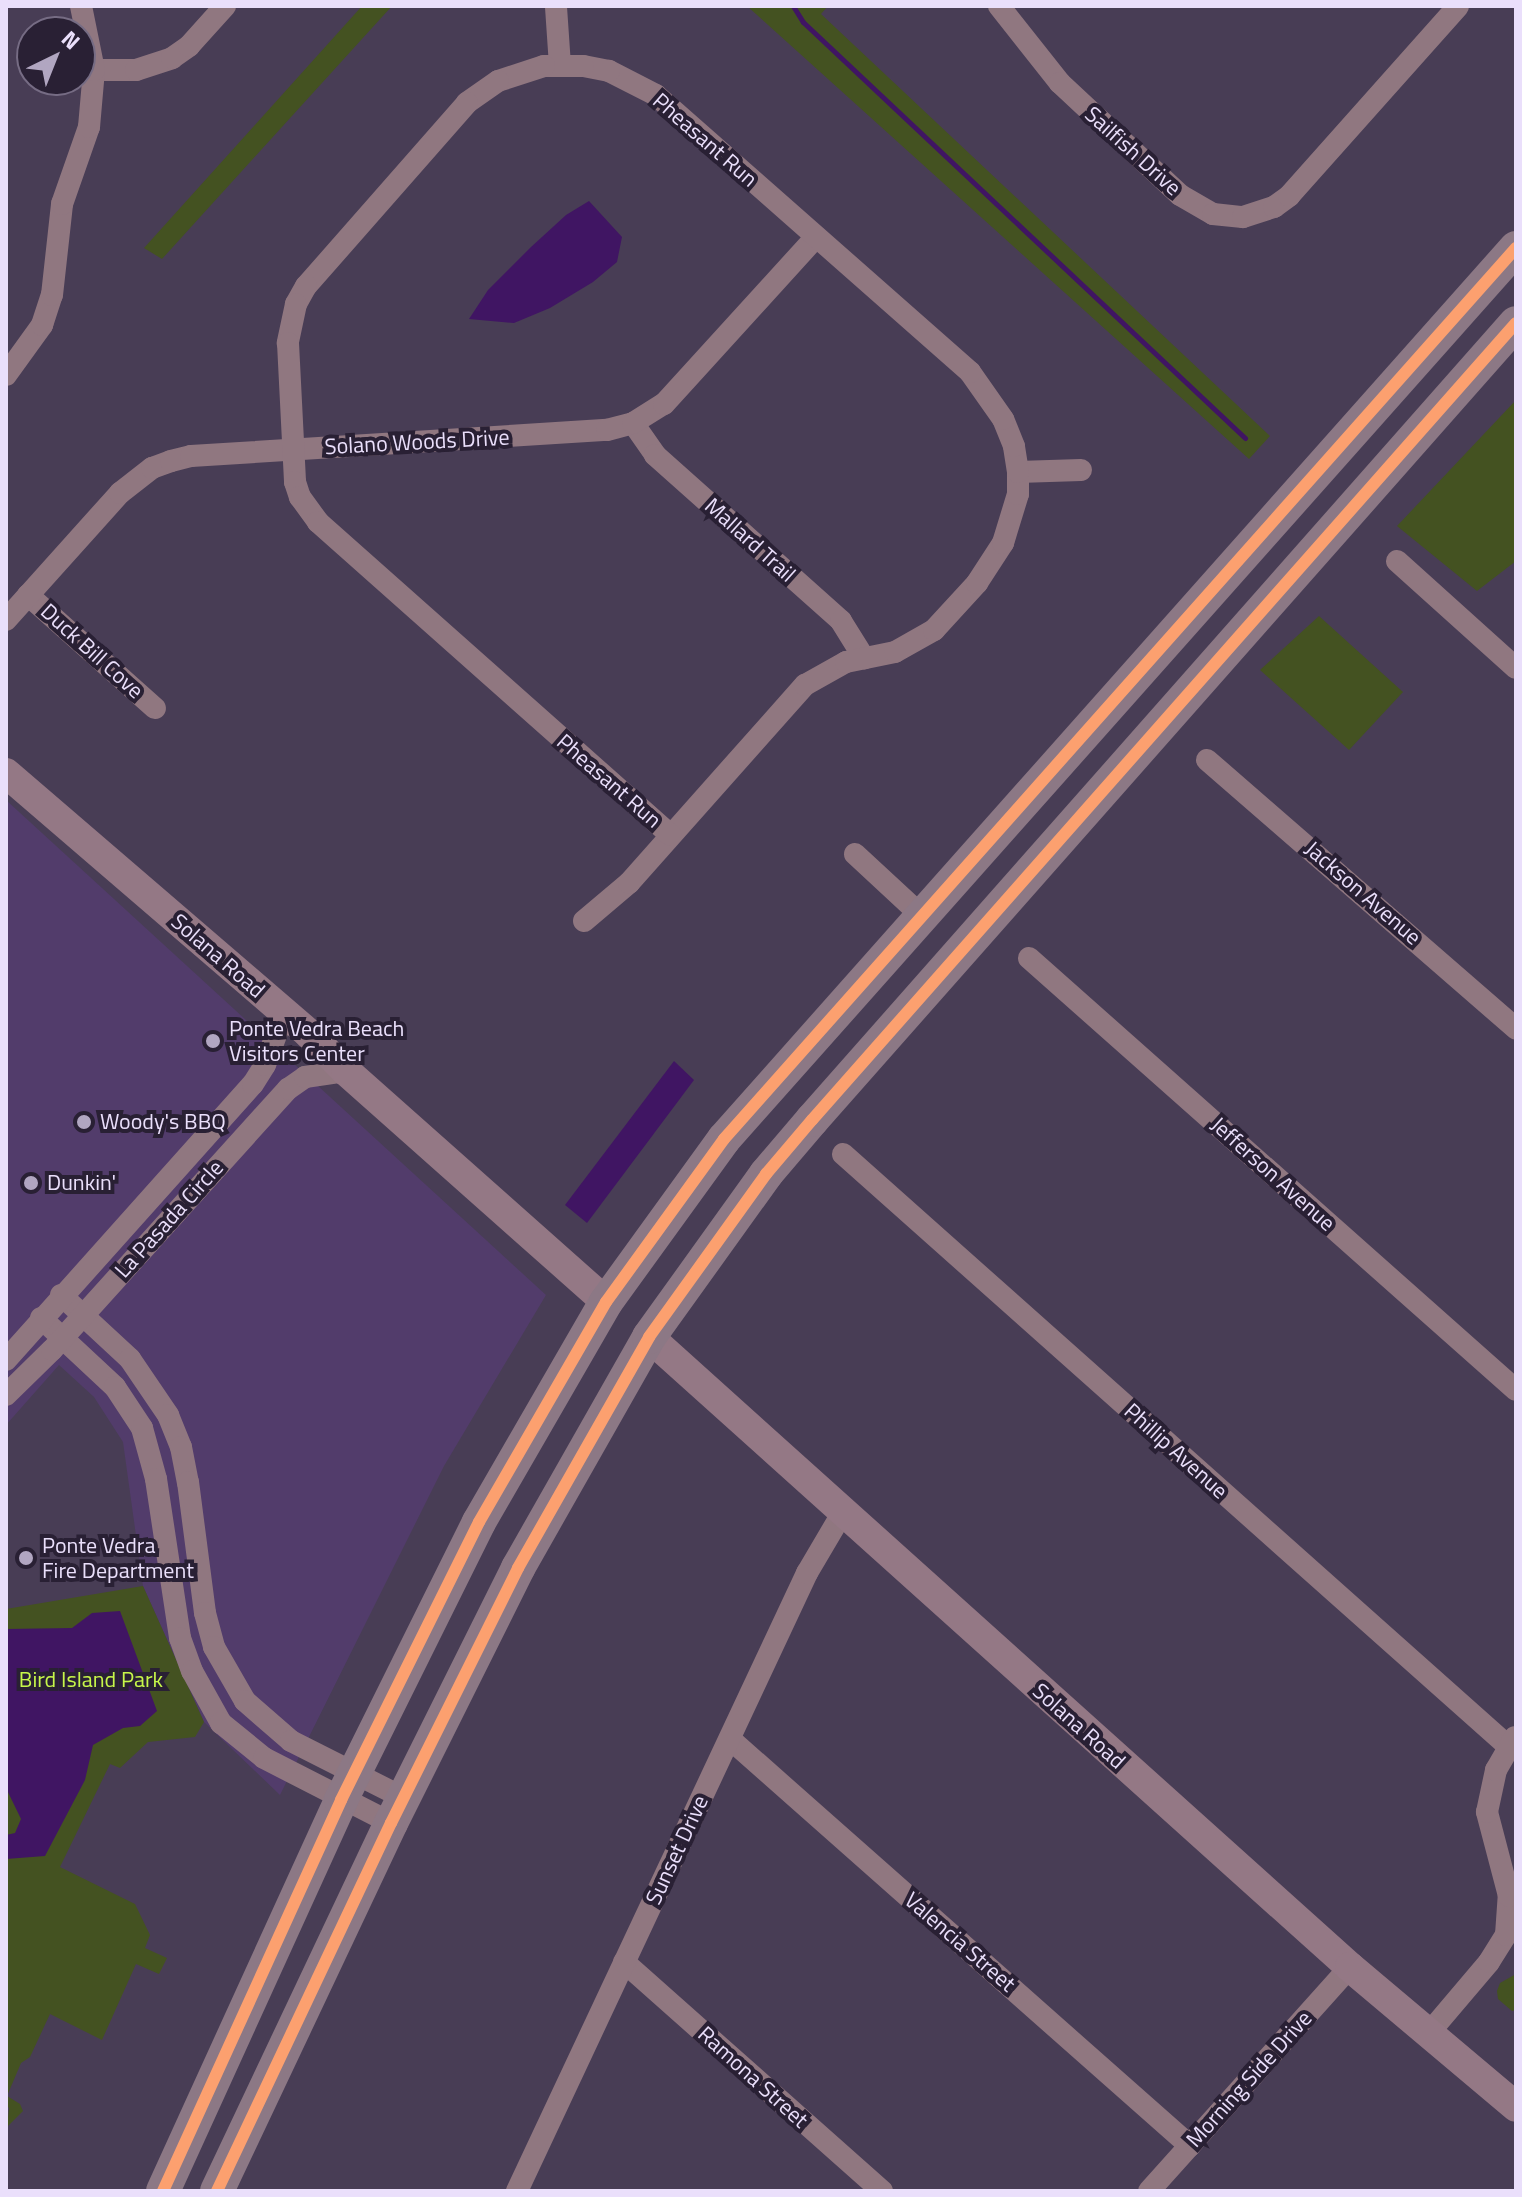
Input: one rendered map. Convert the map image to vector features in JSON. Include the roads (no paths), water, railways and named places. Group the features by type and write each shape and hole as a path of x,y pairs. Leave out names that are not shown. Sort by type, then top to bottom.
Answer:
{"main road":[{"path":"163,2191 348,1788 479,1522 606,1302 724,1139 1516,248"},
{"path":"217,2191 398,1810 518,1568 649,1337 766,1174 1516,323"},
{"path":"1401,378 1438,410"},
{"path":"1044,779 1081,814"},
{"path":"606,1302 649,1337"}],"street":[{"path":"96,70 136,70 172,58 189,46 225,6"},
{"name":"Sailfish Drive","path":"999,6 1060,83 1180,195 1213,214 1243,217 1265,211 1289,196 1458,6"},
{"path":"556,7 560,65"},
{"name":"Pheasant Run","path":"560,65 609,71 656,95 970,372 1003,419 1014,446 1018,472 1018,494 1012,520 1003,543 977,583 918,641 895,652 864,658 825,672 805,685 670,835 318,522 300,497 292,450 288,343 294,312 306,286 467,103 498,81 525,70 560,65"},
{"path":"6,375 42,325 52,295 57,226 89,127 92,96"},
{"name":"Solano Woods Drive","path":"6,620 120,493 152,468 191,456 607,430 633,423 664,404 816,237"},
{"name":"Mallard Trail","path":"633,423 655,455 841,621 864,658"},
{"path":"1018,472 1081,470"},
{"path":"1397,561 1516,668"},
{"name":"Duck Bill Cove","path":"28,595 155,708"},
{"name":"Jackson Avenue","path":"1207,760 1516,1029"},
{"name":"Solana Road","path":"6,773 284,1013 606,1302"},
{"path":"584,921 629,883 670,835"},
{"path":"855,854 922,916"},
{"name":"Jefferson Avenue","path":"1029,958 1516,1390"},
{"name":"La Pasada Circle","path":"6,1360 253,1084 265,1065 284,1013"},
{"name":"La Pasada Circle","path":"6,1395 62,1338 288,1089 305,1077 346,1071"},
{"name":"Phillip Avenue","path":"843,1154 1513,1742"},
{"path":"61,1295 130,1359 168,1415 181,1447 205,1613 214,1647 245,1701 348,1788"},
{"path":"41,1318 115,1387 142,1428 156,1479 168,1570 184,1649 221,1723 264,1758 348,1788 398,1810"},
{"name":"Solana Road","path":"649,1337 1350,1967 1516,2107"},
{"name":"Sunset Drive","path":"520,2189 807,1573 843,1512"},
{"path":"168,1570 199,1566"},
{"name":"Valencia Street","path":"730,1739 1190,2146"},
{"path":"1428,2034 1489,1962 1506,1935 1509,1896 1487,1812 1496,1770 1513,1742"},
{"name":"Ramona Street","path":"624,1962 882,2191"},
{"name":"Morning Side Drive","path":"1149,2191 1350,1967"}],"waterway":[{"path":"793,6 803,22 1245,438"}],"place":[{"name":"Ponte Vedra Beach Visitors Center","path":"213,1041"},
{"name":"Woody's BBQ","path":"84,1122"},
{"name":"Dunkin'","path":"31,1183"},
{"name":"Ponte Vedra Fire Department","path":"26,1558"}],"park label":[{"name":"Bird Island Park","path":"91,1680"}]}
